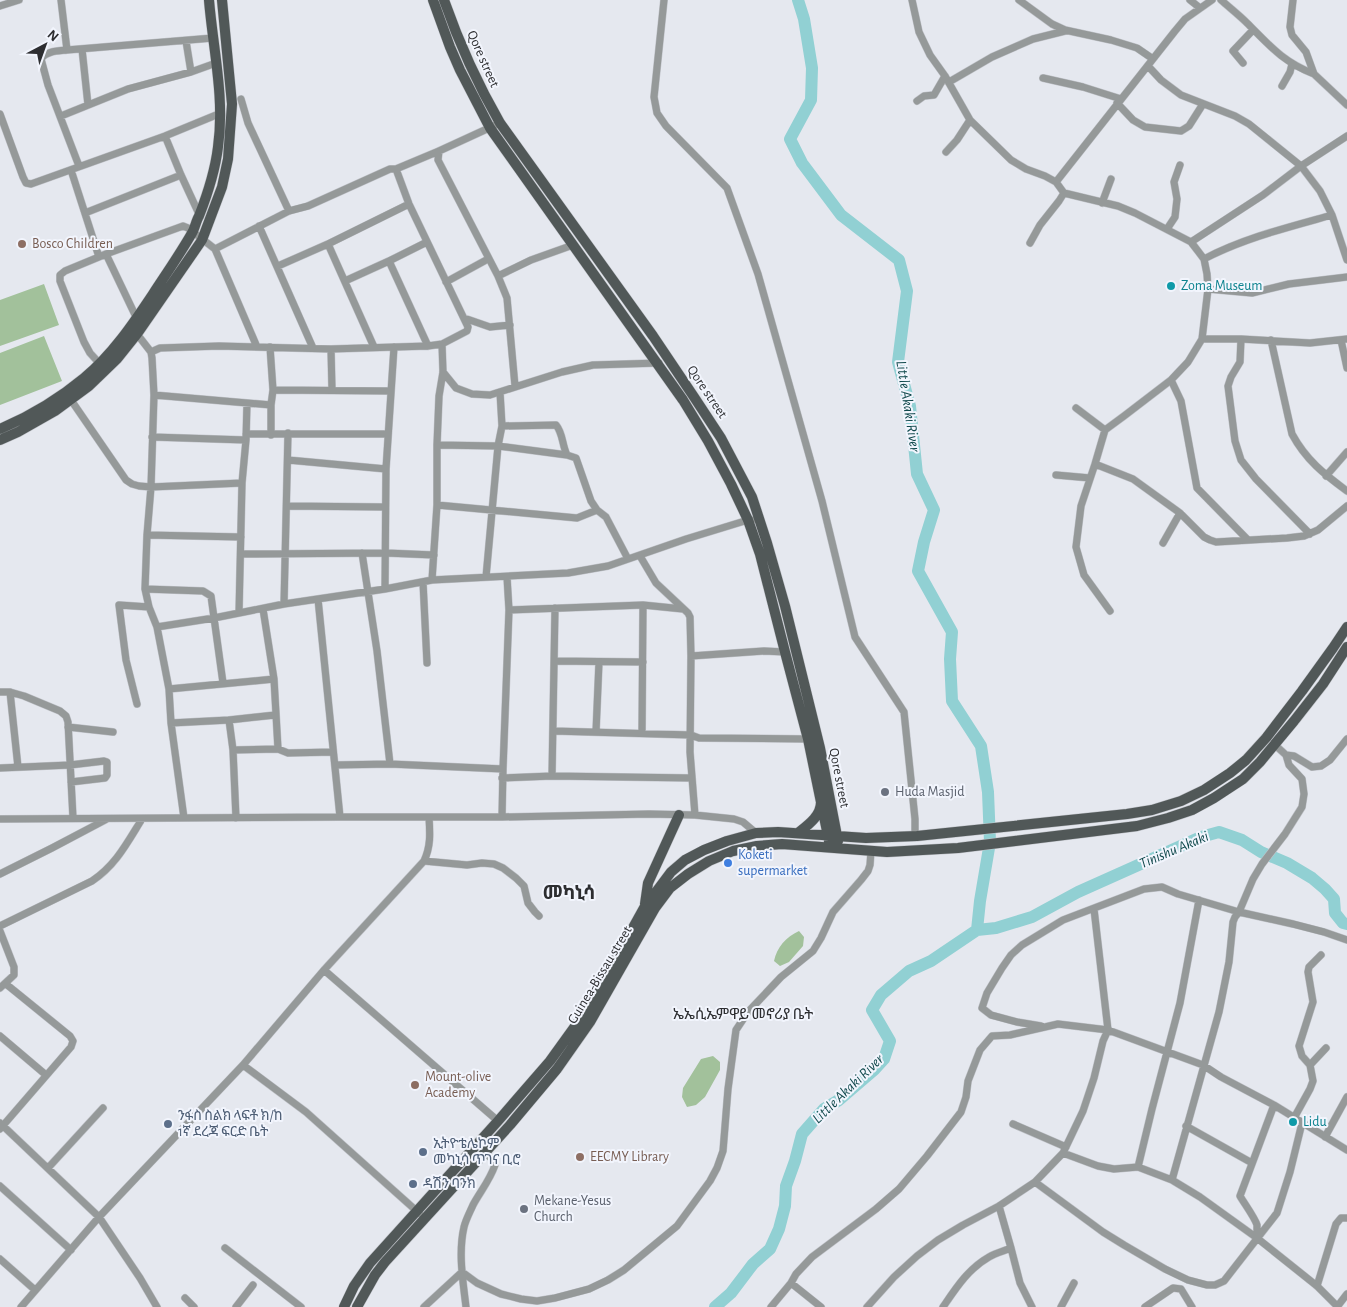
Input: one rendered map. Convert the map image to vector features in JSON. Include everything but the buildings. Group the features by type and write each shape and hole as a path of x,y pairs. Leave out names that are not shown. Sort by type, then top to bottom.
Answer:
{"main road":[{"path":"0,429 13,424 49,403 83,379 110,354 136,319 192,232 208,195 218,147 221,113 209,0"},
{"path":"0,440 18,432 71,400 89,386 117,359 137,334 202,240 222,188 228,159 232,104 222,0"},
{"name":"Qore street","path":"434,0 457,62 490,128 683,400 731,484 748,520 760,554 835,848"},
{"name":"Qore street","path":"444,0 466,58 500,123 668,359 721,438 752,497 785,606 820,748 832,810 832,835"},
{"path":"344,1307 364,1270 498,1121 550,1060 581,1018 644,908 671,872 686,860 704,850 727,841 756,833 778,832 877,838 915,836 1127,814 1152,810 1181,801 1204,790 1246,760 1302,691 1347,627"},
{"name":"Guinea-Bissau street","path":"356,1307 375,1275 534,1097 568,1054 590,1022 655,908 670,888 688,874 709,861 756,846 782,844 871,851 963,848 1137,826 1192,810 1243,779 1260,762 1276,745 1323,684 1347,647"},
{"path":"798,833 811,823 821,808 821,799"},
{"path":"832,810 841,830 855,837"},
{"path":"644,908 648,883 679,815"}],"street":[{"path":"0,4 19,0"},
{"path":"61,0 67,50"},
{"path":"664,0 654,96 657,113 666,126 727,188 755,265 822,501 855,638 904,712 915,819 915,836"},
{"path":"912,0 919,32 930,55 947,79 970,120 1011,160 1056,182 1064,193 1118,206 1135,213 1191,242 1204,259 1208,274 1208,289 1202,339 1188,362 1171,380 1105,430 1096,464 1081,506 1076,547 1084,575 1110,611"},
{"path":"1019,0 1052,24 1065,30 1137,48 1153,60"},
{"path":"1190,0 1200,8"},
{"path":"1056,182 1186,19 1212,0"},
{"path":"1221,0 1273,50 1292,64 1314,74 1347,105"},
{"path":"1293,0 1290,27 1292,35 1306,52 1314,74"},
{"path":"917,101 924,96 934,94 947,79 992,57 1033,39 1065,30"},
{"path":"1243,63 1233,51 1254,30"},
{"path":"79,166 48,85 41,59 44,55 50,52 82,48 213,38"},
{"path":"186,40 191,72"},
{"path":"82,48 88,105"},
{"path":"61,116 128,89 191,72 216,63"},
{"path":"1282,86 1292,64"},
{"path":"1148,66 1161,80 1181,95 1235,116 1301,166 1320,191 1332,215 1344,241 1347,260"},
{"path":"1043,78 1083,87 1119,101 1133,120 1145,126 1181,131 1189,126 1203,104"},
{"path":"241,99 248,123 289,211"},
{"path":"0,114 23,177 26,183 31,184 165,136 221,113"},
{"path":"946,152 957,140 970,120"},
{"path":"214,250 289,211 308,206 500,123"},
{"path":"165,136 199,214"},
{"path":"1191,242 1263,195 1301,166 1347,136"},
{"path":"439,151 438,160 488,260 498,276 507,298 515,386"},
{"path":"1167,230 1175,217 1177,199 1174,182 1180,165"},
{"path":"151,352 160,348 219,346 331,350 428,346 442,344 467,331 468,326 409,204 396,169"},
{"path":"70,170 103,256 136,319"},
{"path":"85,212 180,174"},
{"path":"1102,203 1112,179"},
{"path":"1030,243 1040,225 1064,193"},
{"path":"278,266 328,244 409,204"},
{"path":"1204,259 1271,232 1332,215"},
{"path":"100,364 90,353 84,342 60,281 60,275 65,271 183,226 214,250 257,347"},
{"path":"260,226 313,348"},
{"path":"345,281 427,242"},
{"path":"328,244 374,347"},
{"path":"498,276 531,260 573,245"},
{"path":"446,282 488,260"},
{"path":"389,261 428,346"},
{"path":"1208,289 1252,293 1289,284 1347,277"},
{"path":"464,318 490,327 510,325"},
{"path":"137,334 151,352 154,395 145,588 149,607 157,627 169,689 171,723 184,818"},
{"path":"1202,339 1271,340 1310,343 1344,339 1347,368"},
{"path":"1241,339 1240,362 1228,386 1235,441 1241,460 1256,479 1310,534"},
{"path":"1271,340 1292,434 1298,446 1308,460 1347,491"},
{"path":"432,580 437,505 439,396 443,372 442,344"},
{"path":"270,347 273,390 271,435"},
{"path":"385,589 386,469 394,347"},
{"path":"331,350 332,390"},
{"path":"443,372 456,388 472,394 490,395 562,372 593,365 658,364 668,359"},
{"path":"1171,380 1181,400 1197,488 1248,540"},
{"path":"273,390 391,391"},
{"path":"486,577 498,446 502,426 500,392"},
{"path":"154,395 271,406"},
{"path":"71,400 126,480 132,484 151,487 242,483"},
{"path":"239,613 242,483 247,403"},
{"path":"1076,408 1105,430"},
{"path":"502,426 556,425 560,429 563,448 567,454"},
{"path":"284,604 288,434"},
{"path":"152,437 388,434"},
{"path":"437,444 498,446 567,454 576,458 586,487 597,510 606,517 628,559"},
{"path":"1326,476 1347,452"},
{"path":"288,460 386,469"},
{"path":"1096,464 1133,479 1180,512 1204,537 1216,542 1287,538 1310,534 1318,530 1347,506"},
{"path":"1056,475 1090,478"},
{"path":"437,505 577,518 597,510"},
{"path":"287,506 385,507"},
{"path":"1163,543 1180,512"},
{"path":"157,627 432,580 568,573 608,566 748,520 759,520"},
{"path":"147,535 241,537"},
{"path":"362,553 377,651 390,764"},
{"path":"241,554 386,553 434,555"},
{"path":"640,556 656,583 690,617 690,752 694,815"},
{"path":"502,817 508,610 507,577"},
{"path":"423,582 427,663"},
{"path":"145,588 203,591 211,596 223,683"},
{"path":"318,599 340,817"},
{"path":"137,704 126,660 119,605 149,607"},
{"path":"508,610 644,605 683,609"},
{"path":"642,734 644,605"},
{"path":"552,776 555,608"},
{"path":"263,609 274,679 278,749"},
{"path":"691,656 764,651 785,652"},
{"path":"554,660 643,662"},
{"path":"596,732 599,662"},
{"path":"169,689 274,679"},
{"path":"0,692 10,692 24,696 60,711 66,716 73,818"},
{"path":"10,692 18,767"},
{"path":"171,723 275,715"},
{"path":"229,720 236,818"},
{"path":"68,728 113,732"},
{"path":"554,731 691,735 699,738 808,739"},
{"path":"1286,755 1294,756 1312,767 1321,766 1330,760 1347,739"},
{"path":"1172,1180 1219,1012 1229,962 1233,922 1262,864 1285,834 1302,807 1304,794 1302,779 1289,765 1286,755 1276,745"},
{"path":"232,750 278,749 288,753 333,752"},
{"path":"0,768 107,762 107,775 105,778 71,782"},
{"path":"335,765 390,764 503,769"},
{"path":"502,778 552,776 692,778"},
{"path":"0,819 502,817 649,814 694,815 734,819 743,822 756,833"},
{"path":"21,1307 99,1217 243,1065 324,970 424,861 430,842 429,817"},
{"path":"0,874 108,819"},
{"path":"0,926 92,881 103,873 122,852 142,819"},
{"path":"462,1272 477,1283 501,1294 521,1300 555,1298 589,1289 608,1280 624,1270 677,1226 710,1181 717,1168 722,1151 736,1030 748,1012 781,978 812,952 833,912 868,871 871,851"},
{"path":"424,861 467,865 494,864 503,868 524,886 528,903 539,916"},
{"path":"1044,1027 991,1015 982,1008 987,993 1011,955 1022,945 1063,920 1144,889 1162,887 1178,894 1239,912 1324,932 1347,940"},
{"path":"1138,1167 1180,1004 1199,900"},
{"path":"867,1307 894,1277 938,1240 999,1206 1035,1182 1064,1150 1083,1111 1094,1078 1103,1041 1108,1030 1094,909"},
{"path":"0,932 14,967 14,975 3,986 70,1036 73,1041 70,1048 1,1126 99,1217 157,1307"},
{"path":"1294,1118 1310,1089 1312,1081 1310,1065 1302,1056 1299,1046 1313,1002 1308,972 1309,967 1321,955"},
{"path":"324,970 498,1121"},
{"path":"771,1307 796,1274 812,1257 899,1190 927,1156 961,1112 966,1097 968,1081 980,1050 992,1036 1010,1035 1058,1024 1108,1030 1203,1065 1347,1150"},
{"path":"0,1036 46,1075"},
{"path":"1310,1065 1326,1048"},
{"path":"243,1065 330,1132 425,1218"},
{"path":"1325,1137 1347,1097"},
{"path":"1257,1238 1254,1218 1247,1210 1240,1196 1274,1106"},
{"path":"48,1168 103,1108"},
{"path":"1035,1182 1103,1232 1165,1269 1188,1280 1215,1285 1224,1281 1276,1213 1290,1172 1302,1123"},
{"path":"1013,1124 1098,1166 1114,1169 1138,1167 1172,1180 1200,1197 1257,1238 1317,1286 1337,1307 1347,1294"},
{"path":"1186,1126 1252,1163"},
{"path":"466,1307 462,1272 464,1225 472,1206 493,1172 495,1165 485,1153"},
{"path":"0,1186 71,1250"},
{"path":"999,1206 1020,1283 1032,1307"},
{"path":"1317,1286 1336,1224 1341,1218 1347,1218"},
{"path":"225,1248 301,1307"},
{"path":"943,1307 963,1279 976,1266 991,1256 1011,1248"},
{"path":"0,1259 36,1290"},
{"path":"424,1307 462,1272"},
{"path":"791,1283 820,1307"},
{"path":"1061,1307 1074,1283"},
{"path":"236,1307 253,1285"},
{"path":"1145,1307 1173,1288 1181,1289 1192,1307"},
{"path":"185,1298 194,1307"}],"green space":[{"path":"44,284 59,325 0,346 0,300"},
{"path":"44,336 62,381 0,405 0,353"},
{"path":"799,931 804,937 803,946 789,962 780,966 774,961 777,951 786,939"},
{"path":"713,1056 720,1062 720,1070 705,1097 696,1105 687,1107 682,1097 683,1088 701,1059"}],"waterway":[{"name":"Little Akaki River","path":"798,0 804,19 812,68 811,100 790,139 802,163 841,215 899,260 907,291 898,362 910,406 917,474 934,510 924,542 918,571 952,632 950,659 952,701 981,746 988,792 990,842 977,930"},
{"name":"Little Akaki River","path":"715,1307 731,1293 753,1264 770,1249 779,1229 785,1206 786,1186 802,1134 824,1109 839,1100 884,1059 890,1041 872,1010 881,995 909,971 931,961 977,930 996,928 1032,917 1078,892 1201,837 1219,832 1242,840 1312,878 1334,899 1335,913 1343,923 1347,924"}],"place":[{"name":"Bosco Children","path":"22,244"},
{"name":"Zoma Museum","path":"1171,286"},
{"name":"Huda Masjid","path":"885,792"},
{"name":"Koketi supermarket","path":"728,863"},
{"name":"Mount-olive Academy","path":"415,1085"},
{"name":"Lidu","path":"1293,1122"},
{"name":"ንፋስ ስልክ ላፍቶ ክ/ከ 1ኛ ደረጃ ፍርድ ቤት","path":"168,1124"},
{"name":"ኢትዮቴሌኮም መካኒሳ ጥገና ቢሮ","path":"423,1152"},
{"name":"EECMY Library","path":"580,1157"},
{"name":"ዳሽን ባንክ","path":"413,1184"},
{"name":"Mekane-Yesus Church","path":"524,1209"}],"district":[{"name":"መካኒሳ","path":"569,893"},
{"name":"ኤኤሲኤምዋይ መኖሪያ ቤት","path":"743,1014"}],"water label":[{"name":"Tinishu Akaki","path":"1174,850"}]}
